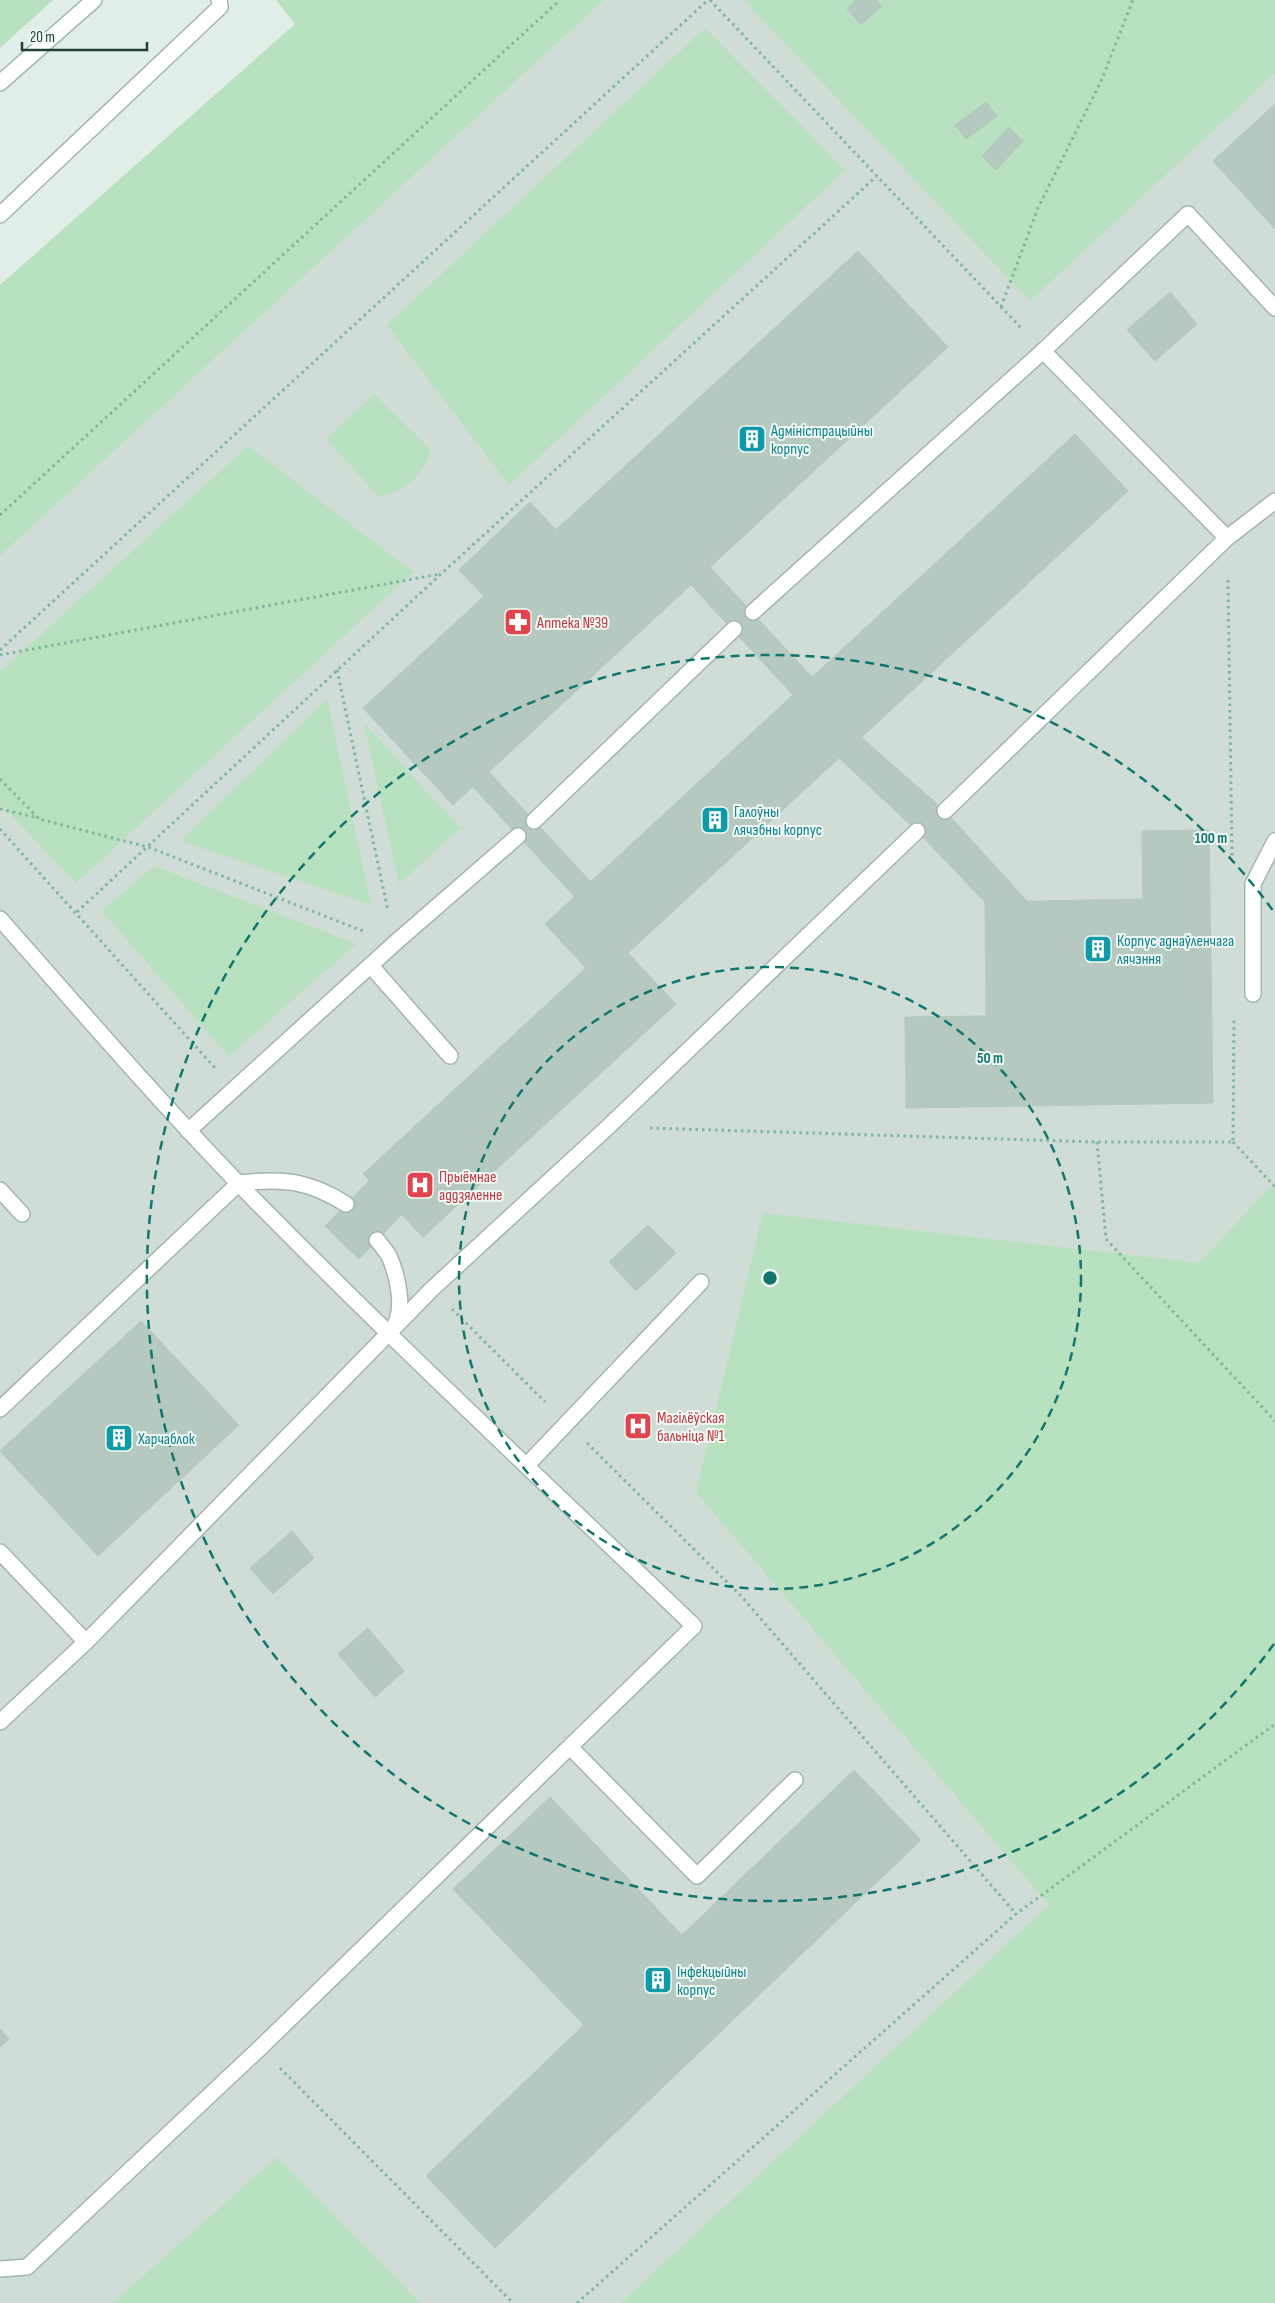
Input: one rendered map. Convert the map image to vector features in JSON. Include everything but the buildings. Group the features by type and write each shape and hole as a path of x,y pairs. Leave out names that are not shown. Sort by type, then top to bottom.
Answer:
{"main road":[{"path":"0,83 94,0"},
{"path":"0,215 220,7 218,0"},
{"path":"753,612 1043,351 1188,214 1275,308"},
{"path":"1043,351 1227,538"},
{"path":"945,811 1227,538 1275,501"},
{"path":"534,821 734,629"},
{"path":"0,1722 86,1642 390,1334 432,1289 609,1126 917,831"},
{"path":"188,1131 395,943 518,836"},
{"path":"1253,994 1253,884 1275,841"},
{"path":"0,919 188,1131 238,1183 390,1334 694,1626 260,2048 27,2267 0,2269"},
{"path":"371,966 450,1056"},
{"path":"0,1409 238,1183 282,1180 326,1192 346,1204"},
{"path":"0,1190 22,1214"},
{"path":"377,1240 388,1255 400,1303 400,1317 390,1334"},
{"path":"527,1466 701,1282"},
{"path":"0,1552 86,1642"},
{"path":"570,1747 697,1876 796,1780"}],"path":[{"path":"0,516 560,0"},
{"path":"0,650 709,0 1043,351"},
{"path":"1001,307 1038,208 1102,79 1133,0"},
{"path":"77,912 440,574 877,176"},
{"path":"1227,538 1232,857"},
{"path":"0,655 440,574"},
{"path":"337,670 395,943"},
{"path":"0,779 39,819"},
{"path":"0,809 148,847 395,943"},
{"path":"0,829 77,912 234,1089"},
{"path":"1234,1007 1233,1142 1275,1186"},
{"path":"609,1126 1097,1142 1233,1142"},
{"path":"1097,1142 1106,1239 1275,1421"},
{"path":"432,1289 742,1596 1016,1914"},
{"path":"577,2303 1016,1914 1275,1724"},
{"path":"260,2048 513,2303"}],"shaded area":[{"name":"Магілёўская бальніца №1","path":"604,0 1275,0 1275,2295 1265,2303 0,2303 0,556"}],"green space":[{"path":"0,0 53,0 0,48"},
{"path":"276,0 604,0 0,556 0,285 295,24"},
{"path":"744,0 1275,0 1275,73 1030,301"},
{"path":"705,28 845,170 509,485 387,325"},
{"path":"374,394 431,450 417,476 411,482 397,491 378,496 327,439"},
{"path":"248,446 413,572 76,883 0,803 0,672"},
{"path":"327,699 371,905 181,841"},
{"path":"364,723 460,828 399,884"},
{"path":"154,866 356,944 229,1056 102,911"},
{"path":"1275,1182 1275,2303 621,2303 1049,1905 696,1492 763,1213 1199,1263"},
{"path":"277,2157 420,2303 113,2303"}],"place":[{"name":"Адміністрацыйны корпус","path":"752,439"},
{"name":"Аптека №39","path":"518,622"},
{"name":"Галоўны лячэбны корпус","path":"715,820"},
{"name":"Корпус аднаўленчага лячэння","path":"1098,949"},
{"name":"Прыёмнае аддзяленне","path":"420,1185"},
{"name":"Магілёўская бальніца №1","path":"638,1426"},
{"name":"Харчаблок","path":"119,1438"},
{"name":"Інфекцыйны корпус","path":"658,1980"}]}
